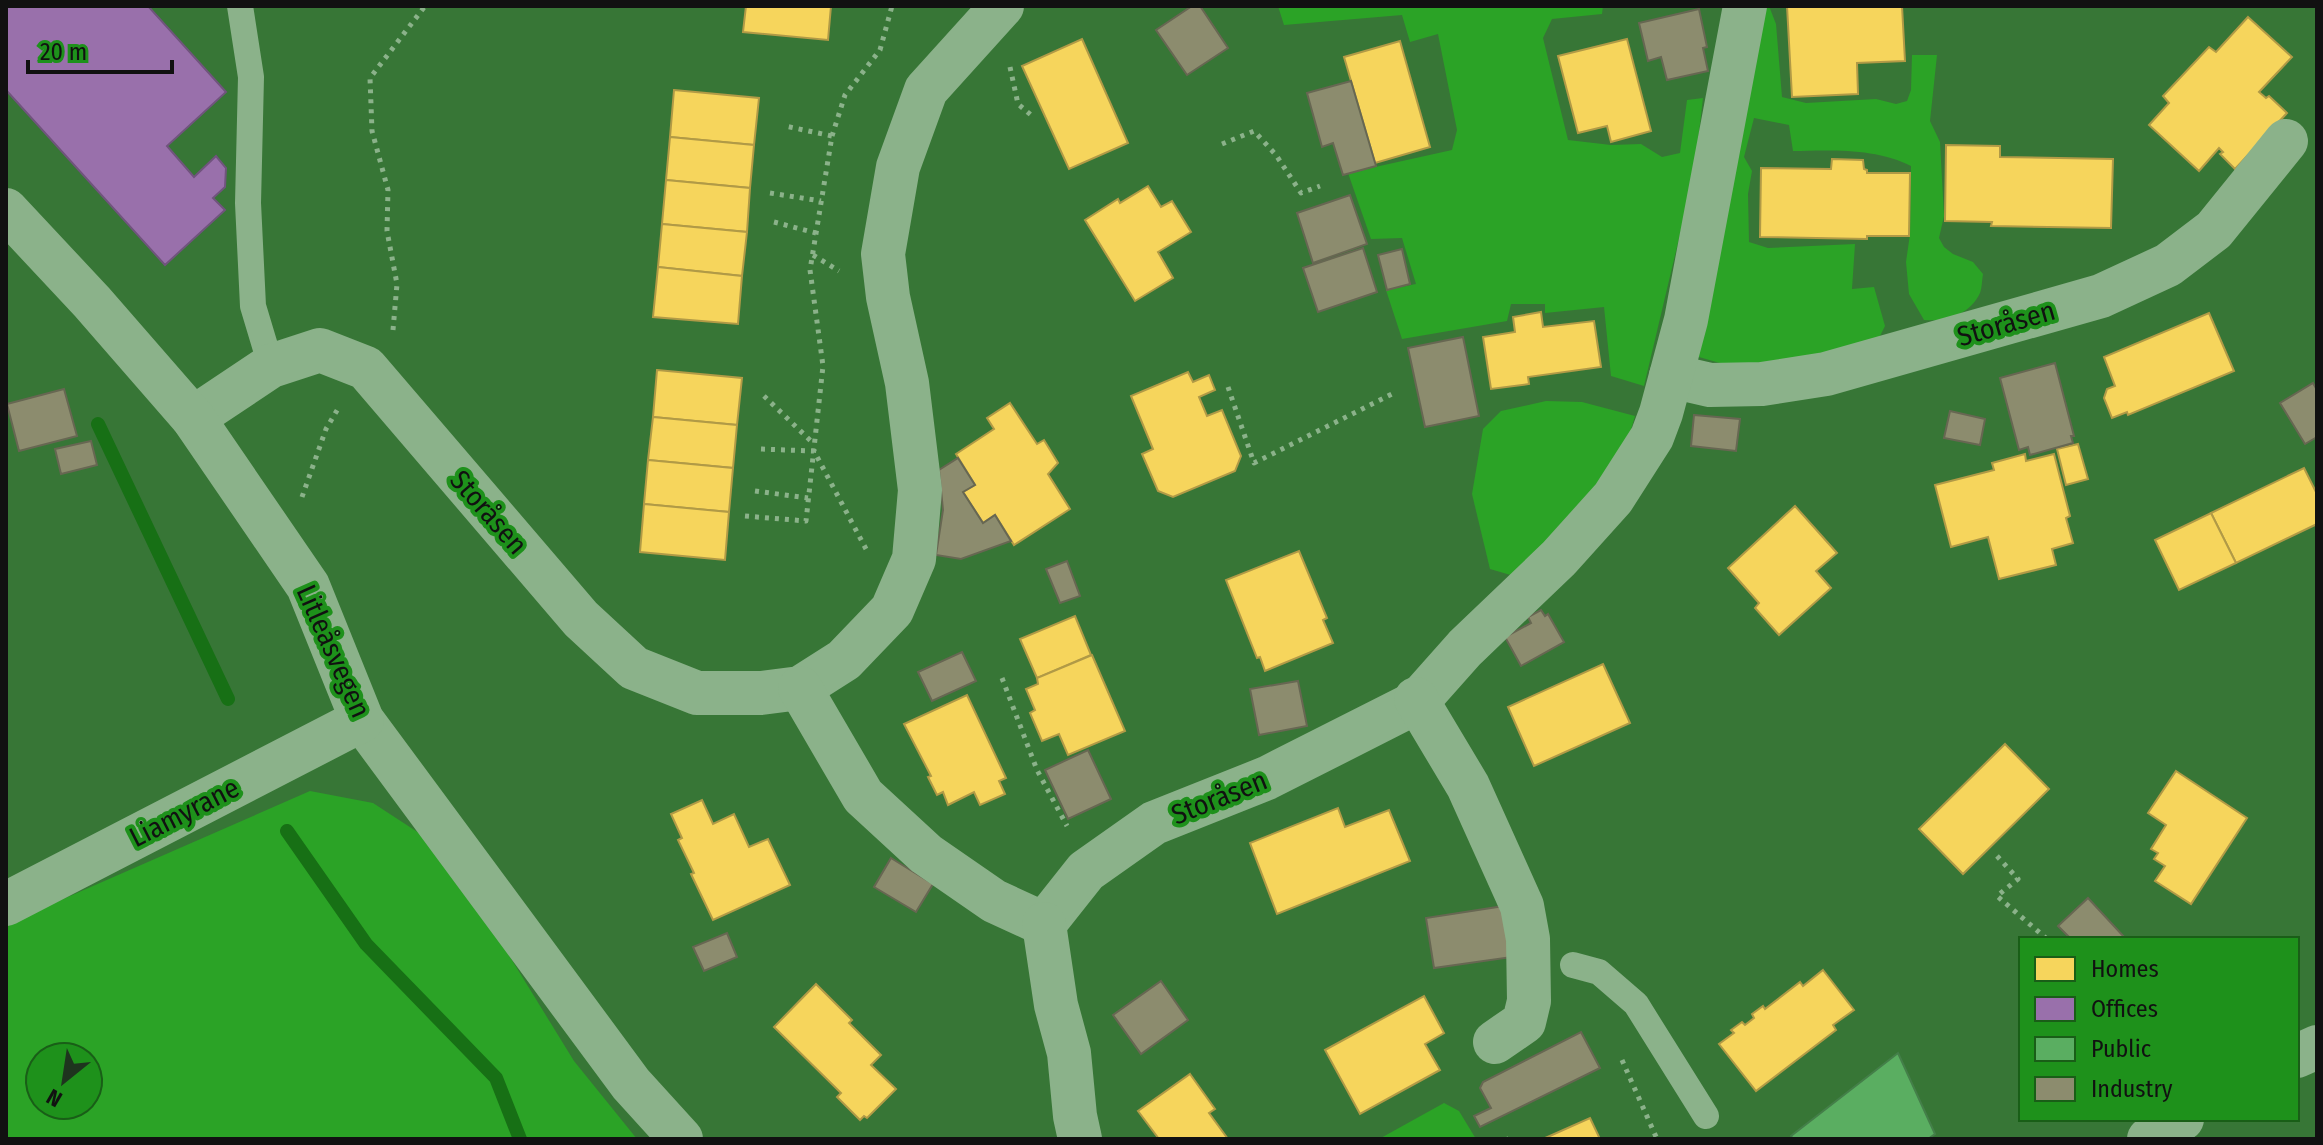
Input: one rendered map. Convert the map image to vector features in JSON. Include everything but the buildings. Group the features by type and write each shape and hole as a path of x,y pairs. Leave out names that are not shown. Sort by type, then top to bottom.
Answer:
{"street":[{"name":"Storåsen","path":"193,418 271,366 320,350 366,368 581,619 634,668 697,693 761,693 800,688 844,660 892,610 914,559 920,490 907,383 888,297 883,254 898,167 926,90 1002,6"},
{"name":"Storåsen","path":"1044,924 1086,871 1154,823 1267,778 1417,702 1416,699 1465,648 1559,558 1613,498 1652,437 1671,376 1686,320 1745,6"},
{"name":"Storåsen","path":"1671,376 1710,385 1762,384 1826,374 2101,296 2168,265 2214,230 2286,141"},
{"name":"Litleåsvegen","path":"6,210 92,302 193,418 308,586 362,720 631,1084 681,1139"},
{"path":"800,688 863,796 926,854 994,901 1044,924 1056,1005 1069,1053 1080,1139"},
{"path":"1416,699 1468,786 1522,906 1528,939 1529,1001 1524,1022 1495,1042"},
{"name":"Liamyrane","path":"6,904 362,720"},
{"path":"2149,1139 2179,1121"}],"lane":[{"path":"240,6 251,77 248,203 253,306 271,366"},
{"path":"1573,965 1599,972 1636,1004 1706,1116"}],"path":[{"path":"299,505 326,429 350,389 392,334 397,284 387,231 388,190 372,131 370,78 425,6"},
{"path":"745,516 806,521 823,366 810,270 821,201 832,136 845,95 880,50 892,6"},
{"path":"785,126 832,136"},
{"path":"1222,144 1254,131 1276,155 1301,193 1320,186"},
{"path":"770,193 821,201"},
{"path":"774,222 816,233"},
{"path":"1228,387 1254,463 1394,393"},
{"path":"764,396 814,448 869,555 892,610"},
{"path":"761,449 814,448"},
{"path":"755,491 808,498"},
{"path":"1002,678 1037,770 1070,830"},
{"path":"1997,856 2018,879 1997,896 2045,937"},
{"path":"1622,1060 1657,1139"}],"green space":[{"path":"1278,6 1603,6 1602,14 1552,19 1543,38 1568,140 1611,145 1641,144 1662,157 1680,153 1687,100 1703,98 1694,175 1644,386 1611,376 1604,307 1545,313 1545,304 1511,304 1507,321 1402,339 1386,290 1416,284 1402,238 1371,239 1348,173 1452,150 1457,130 1438,34 1410,42 1402,15 1284,25"},
{"path":"1748,6 1769,6 1776,24 1782,97 1806,103 1876,99 1896,104 1907,101 1911,90 1912,55 1937,55 1930,121 1940,142 1944,216 1939,238 1944,247 1973,262 1983,274 1980,293 1970,307 1956,316 1924,320 1909,294 1906,262 1910,234 1911,166 1869,153 1793,151 1789,125 1754,118 1744,157 1752,171 1748,194 1749,242 1768,248 1855,244 1852,289 1874,287 1885,326 1876,344 1737,368 1699,357 1694,339"},
{"path":"1546,401 1582,402 1635,416 1621,464 1514,576 1490,569 1472,494 1483,429 1501,411"},
{"path":"310,791 373,803 419,833 473,897 574,1061 637,1139 6,1139 6,924"},
{"path":"1444,1103 1459,1111 1476,1139 1379,1139"}],"waterway":[{"path":"98,424 228,699"},
{"path":"287,831 366,944 496,1078 520,1139"}]}
